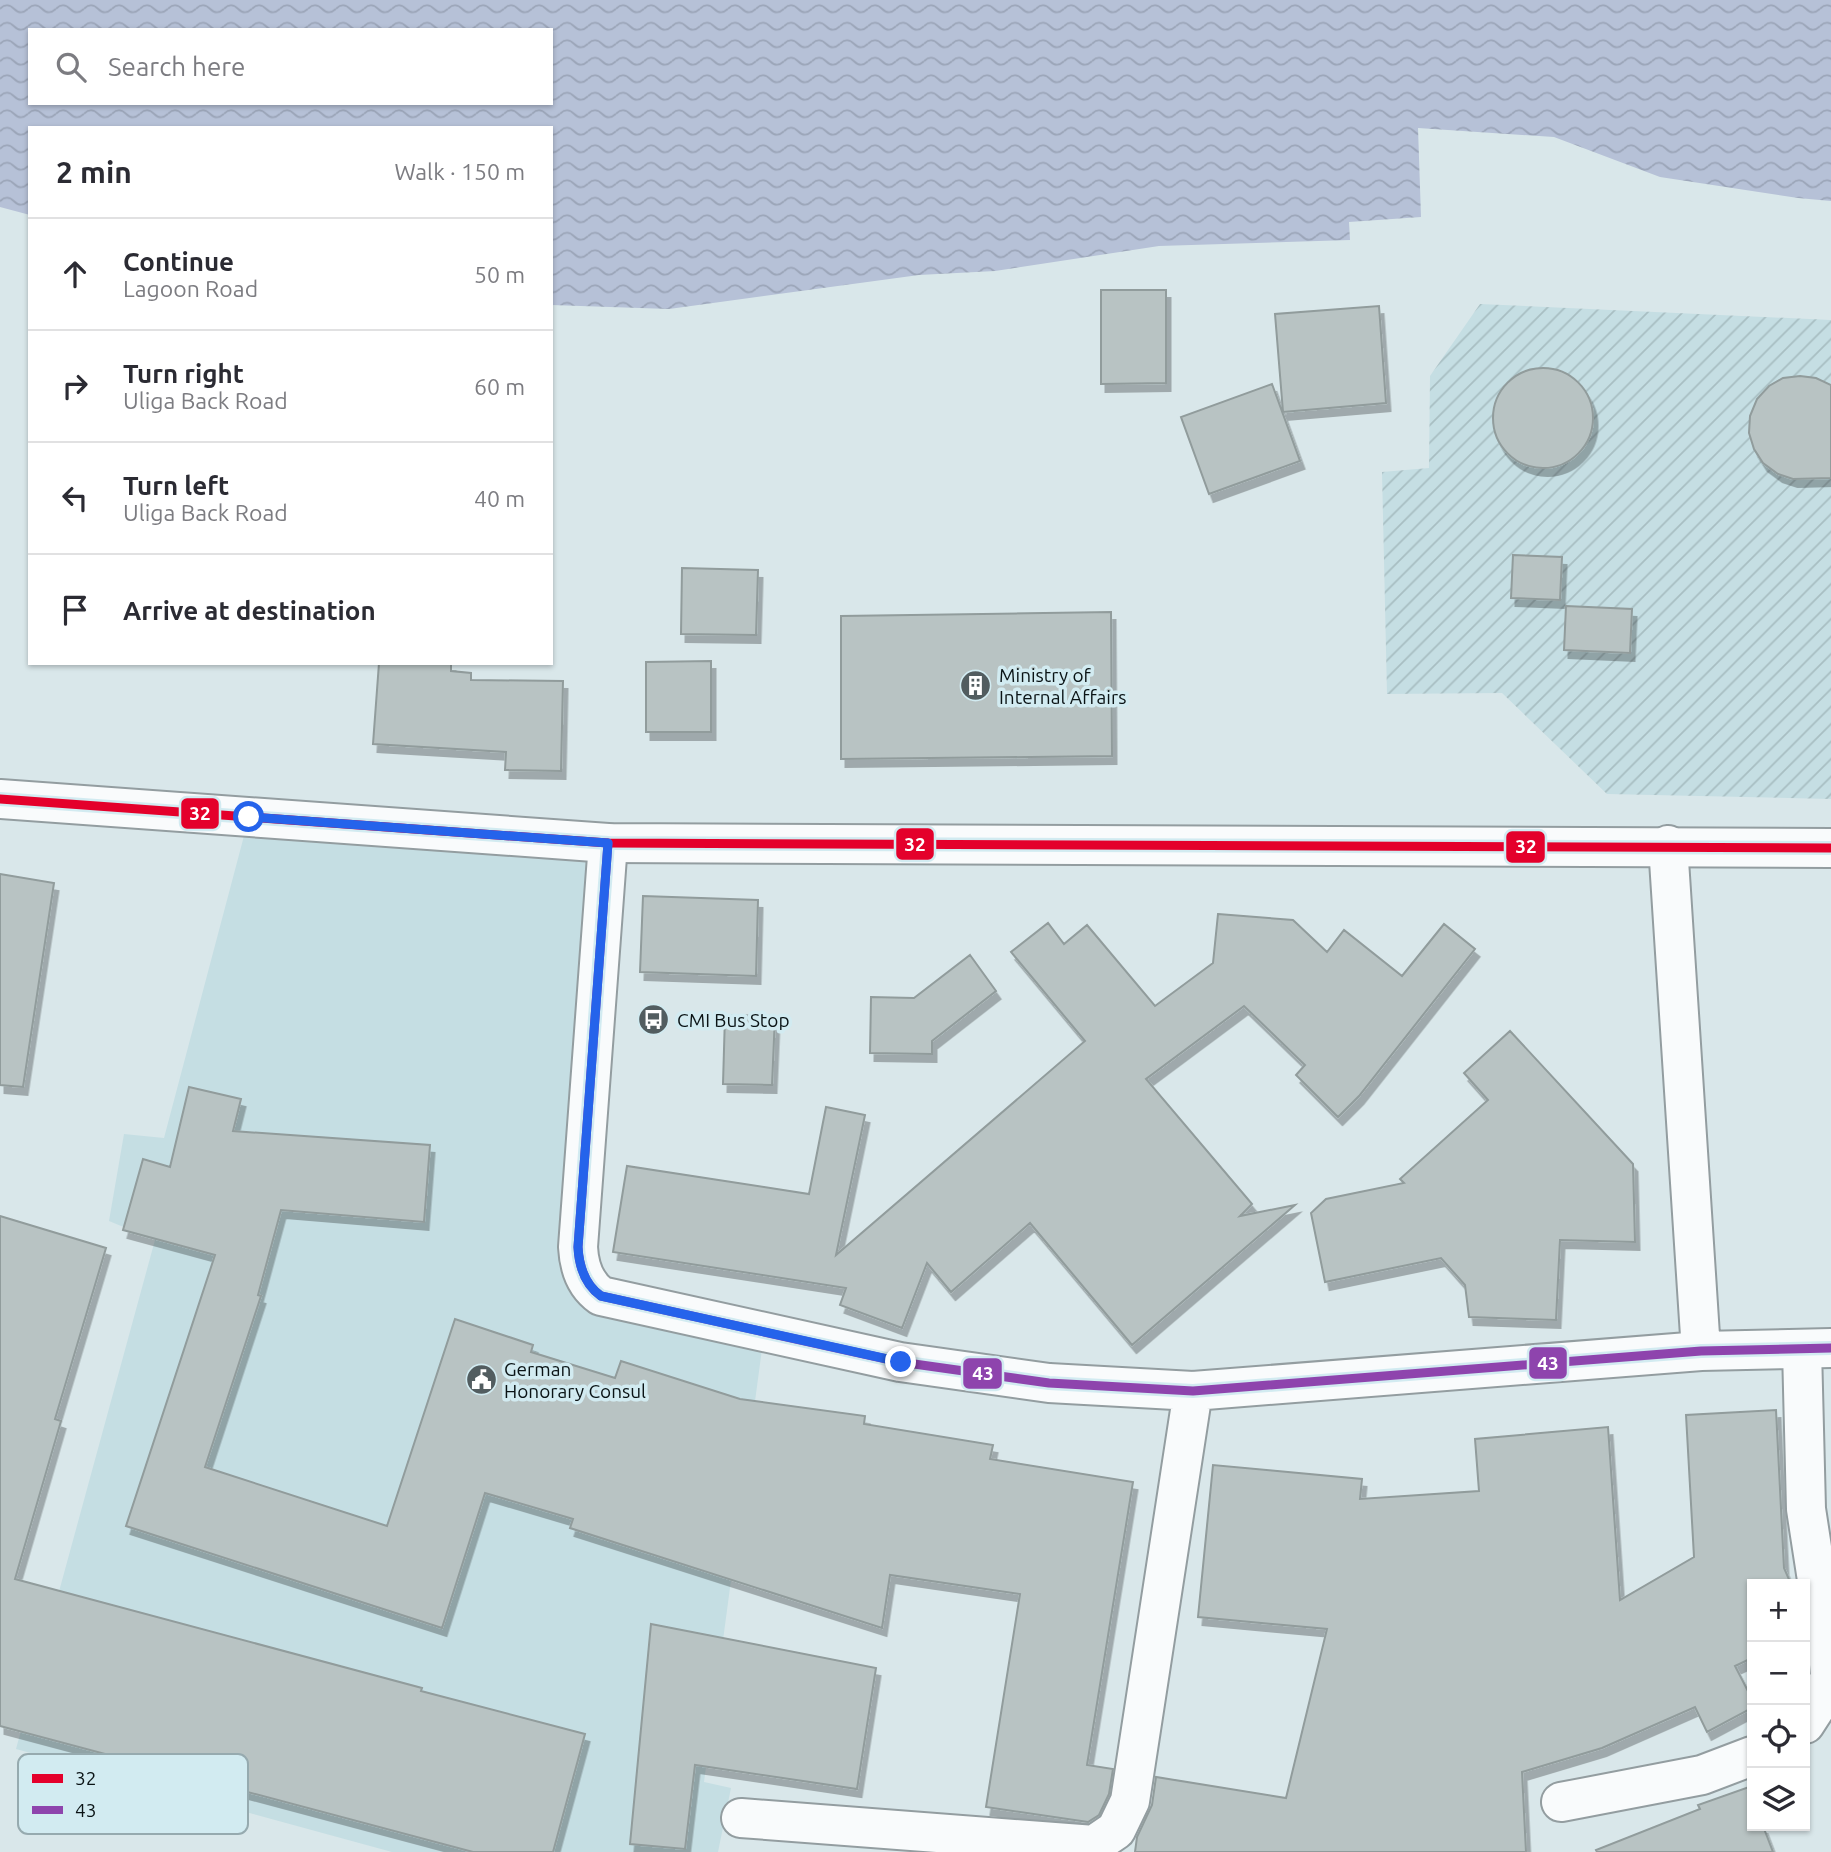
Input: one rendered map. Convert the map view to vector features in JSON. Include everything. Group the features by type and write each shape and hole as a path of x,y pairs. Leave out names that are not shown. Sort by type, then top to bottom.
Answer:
{"street":[{"path":"0,799 608,843 1668,845 1831,848"},
{"path":"608,843 578,1247 583,1274 592,1290 601,1296 901,1362 1049,1383 1193,1391 1701,1351 1816,1348 1806,1509 1830,1677 1810,1716"},
{"path":"1668,845 1701,1351"},
{"path":"741,1818 1094,1844 1116,1830 1130,1801 1193,1391"},
{"path":"1560,1802 1702,1775 1747,1758"}],"shaded area":[{"path":"1480,304 1831,320 1831,799 1607,794 1502,693 1387,694 1382,472 1429,468 1430,376"},
{"path":"249,817 608,843 587,1282 764,1334 704,1782 731,1788 718,1852 392,1852 248,1813 248,1754 34,1754 16,1749 155,1240 109,1221 124,1134 164,1138"}],"water":[{"path":"0,0 1831,0 1831,201 1660,177 1554,137 1418,128 1421,217 1349,222 1350,240 1159,246 995,271 919,275 669,309 553,305 553,126 28,126 28,214 0,207"}],"building":[{"path":"1101,290 1166,290 1166,383 1101,384"},
{"path":"1379,306 1386,403 1283,412 1275,314"},
{"path":"1543,368 1562,372 1578,383 1589,399 1593,418 1589,437 1578,453 1562,464 1543,468 1524,464 1508,453 1497,437 1493,418 1497,399 1508,383 1524,372"},
{"path":"1783,378 1816,378 1831,385 1831,478 1793,479 1778,474 1763,463 1754,449 1749,433 1750,416 1757,399 1769,386"},
{"path":"1272,384 1300,461 1209,494 1181,417"},
{"path":"1513,555 1562,557 1560,600 1511,598"},
{"path":"682,568 758,570 756,635 681,634"},
{"path":"1566,606 1632,609 1630,653 1564,650"},
{"name":"Ministry of Internal Affairs","path":"1111,612 1112,756 841,759 841,616"},
{"path":"711,661 711,732 646,732 646,662"},
{"path":"379,665 451,665 451,671 471,673 471,680 563,681 561,771 505,770 506,752 373,744"},
{"path":"0,874 54,883 23,1087 0,1085"},
{"path":"643,896 758,900 756,976 640,972"},
{"path":"1218,914 1293,920 1327,952 1344,930 1402,976 1444,924 1475,949 1359,1096 1338,1117 1296,1075 1305,1065 1244,1006 1146,1079 1252,1204 1240,1216 1295,1205 1132,1345 1030,1223 951,1292 927,1263 902,1328 840,1305 846,1288 613,1252 627,1166 809,1194 826,1107 865,1115 836,1255 1085,1041 1011,952 1048,923 1064,944 1087,925 1155,1006 1213,963"},
{"path":"970,955 996,991 932,1041 932,1054 870,1053 871,997 914,998"},
{"path":"725,1015 775,1016 772,1085 723,1084"},
{"path":"1510,1031 1633,1164 1635,1242 1560,1240 1556,1320 1469,1317 1465,1285 1441,1258 1325,1282 1311,1213 1326,1199 1404,1183 1400,1179 1488,1100 1464,1073"},
{"path":"189,1087 241,1099 233,1131 430,1145 424,1222 281,1210 258,1295 261,1296 205,1467 387,1526 455,1319 533,1345 531,1352 615,1378 621,1361 740,1399 865,1416 864,1424 993,1445 990,1459 1133,1482 1087,1765 1113,1769 1109,1794 1099,1815 1088,1822 986,1807 1020,1594 890,1575 882,1628 570,1528 573,1519 485,1493 442,1628 126,1526 215,1255 123,1230 143,1159 170,1167"},
{"path":"0,1216 106,1248 55,1419 61,1421 15,1579 585,1734 553,1852 473,1852 248,1792 248,1754 105,1754 0,1726"},
{"path":"1776,1410 1784,1568 1789,1579 1747,1579 1747,1660 1735,1666 1747,1689 1747,1711 1707,1732 1695,1707 1602,1748 1522,1772 1526,1852 1135,1852 1137,1837 1152,1805 1156,1777 1286,1798 1327,1629 1198,1617 1213,1465 1362,1479 1360,1499 1479,1491 1475,1439 1608,1427 1620,1600 1694,1557 1686,1415"},
{"path":"651,1624 876,1668 857,1789 695,1765 685,1849 630,1844"},
{"path":"1747,1788 1747,1831 1765,1831 1773,1852 1596,1850 1700,1809 1698,1805"}],"transit line":[{"name":"32","path":"0,799 608,843 1831,848"},
{"name":"43","path":"608,843 578,1247 584,1274 590,1286 601,1296 900,1362 1049,1383 1193,1391 1701,1351 1831,1348"}],"place":[{"name":"Ministry of Internal Affairs","path":"976,686"},
{"name":"CMI Bus Stop","path":"654,1020"},
{"name":"German Honorary Consul","path":"481,1380"}],"route":[{"path":"249,817 608,843 578,1247 579,1260 587,1282 592,1290 601,1296 901,1362"}]}
